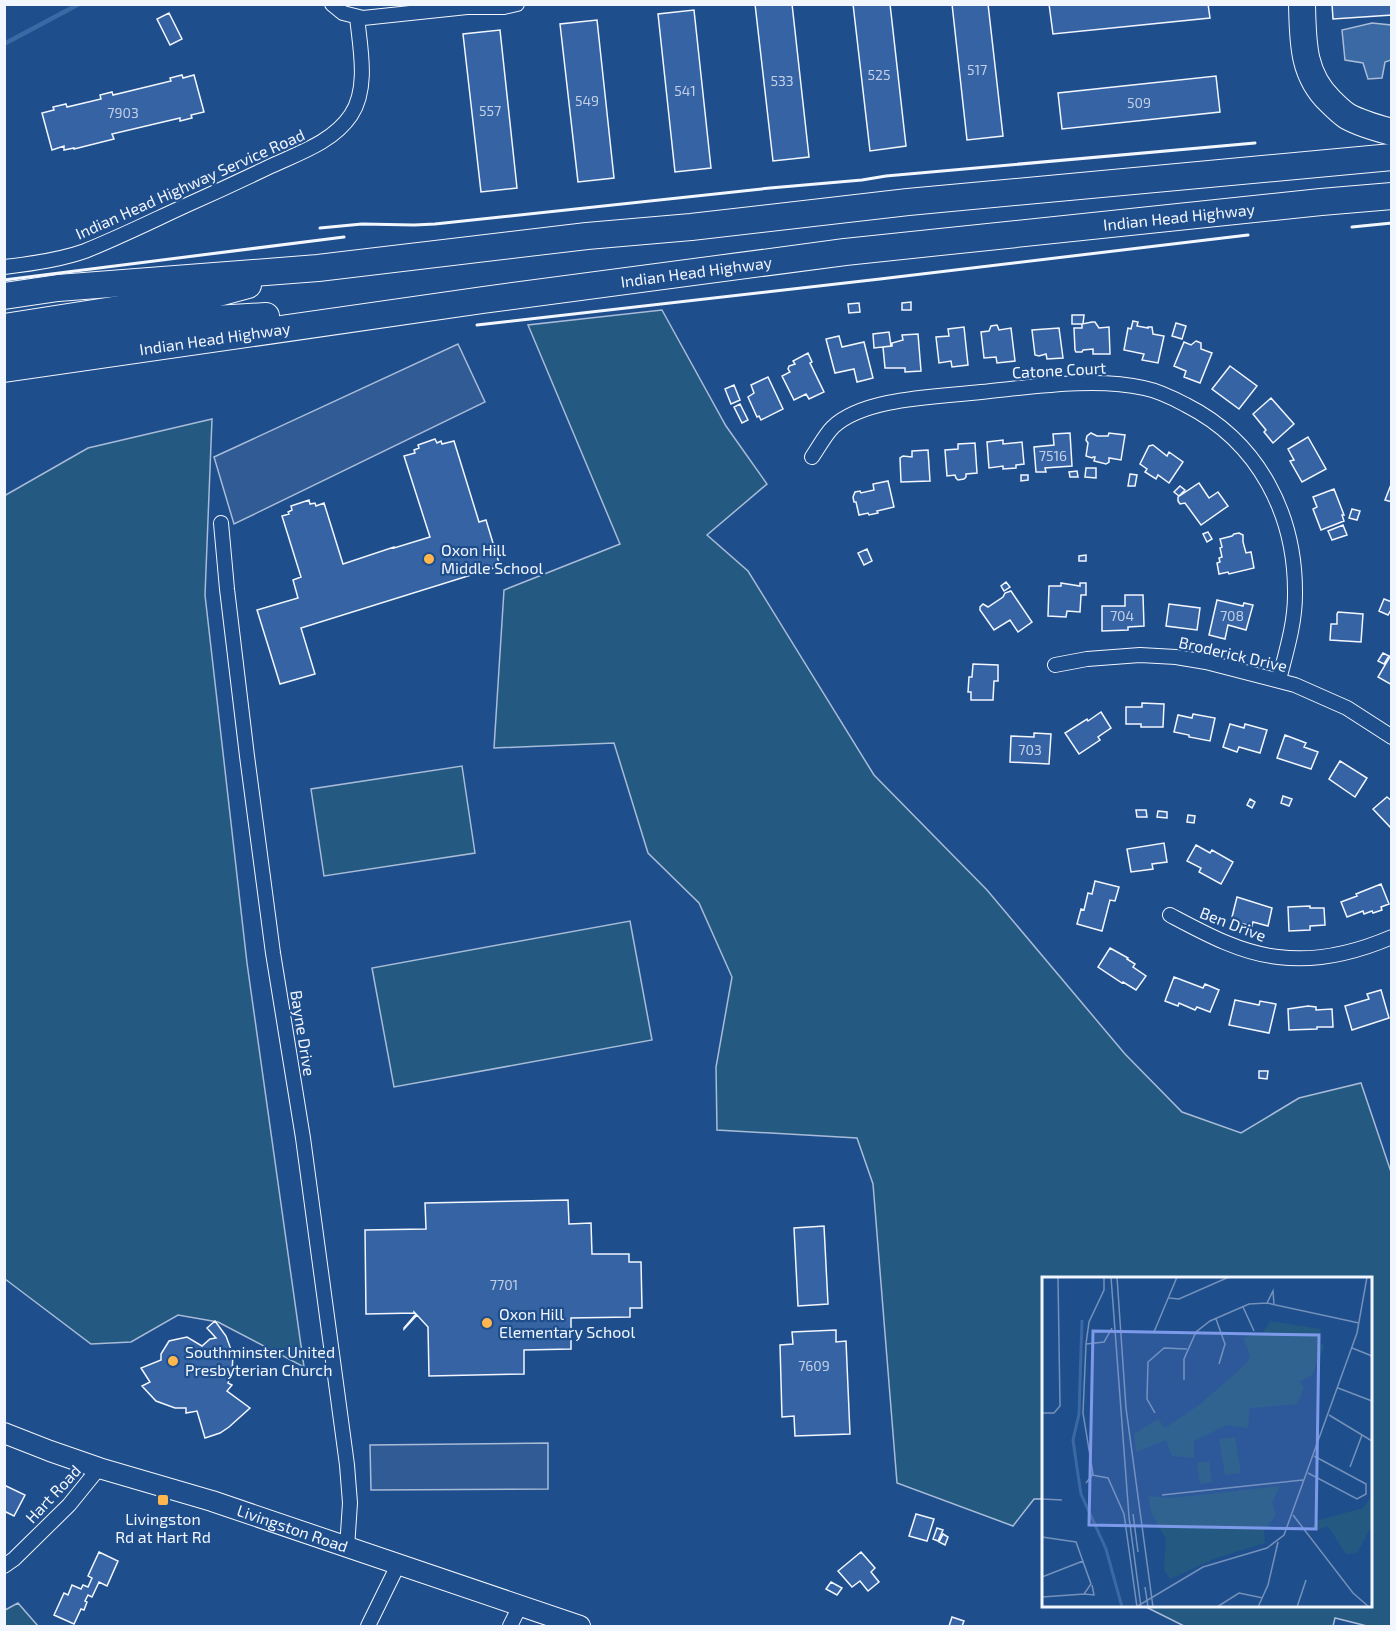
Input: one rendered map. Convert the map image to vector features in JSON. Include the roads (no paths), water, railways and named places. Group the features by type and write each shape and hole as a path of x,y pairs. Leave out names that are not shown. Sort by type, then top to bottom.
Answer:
{"highway":[{"path":"1302,4 1306,58 1310,73 1322,93 1347,116 1392,132"},
{"path":"4,296 58,288 318,267 908,202 1392,158"},
{"name":"Indian Head Highway","path":"4,369 483,300 845,252 1321,201 1392,196"},
{"path":"4,327 215,294 318,267"},
{"path":"4,345 215,319 483,300"}],"main road":[{"name":"Livingston Road","path":"4,1432 99,1468 212,1502 580,1626"}],"street":[{"path":"332,4 343,13 363,18 467,7 504,7 517,4"},
{"name":"Indian Head Highway Service Road","path":"4,267 59,258 83,251 309,149 326,139 351,115 358,97 362,78 357,17"},
{"name":"Catone Court","path":"812,457 833,427 848,416 874,406 914,399 1094,383 1145,388 1176,400 1226,430 1250,455 1283,514 1292,547 1295,597 1290,637 1279,680"},
{"name":"Bayne Drive","path":"221,524 247,756 273,953 303,1138 347,1465 350,1503 348,1548"},
{"name":"Broderick Drive","path":"1055,665 1087,659 1140,655 1176,657 1206,662 1279,680 1309,691 1347,708 1392,737"},
{"name":"Ben Drive","path":"1170,915 1234,946 1278,957 1330,956 1371,946 1392,937"},
{"name":"Hart Road","path":"4,1566 69,1505 99,1468"},
{"path":"368,1626 398,1565"},
{"path":"510,1626 520,1606"}],"waterway":[{"path":"4,44 79,4"}],"place":[{"name":"Oxon Hill Middle School","path":"429,559"},
{"name":"Oxon Hill Elementary School","path":"487,1323"},
{"name":"Southminster United Presbyterian Church","path":"173,1361"},
{"name":"Livingston Rd at Hart Rd","path":"163,1500"}]}
